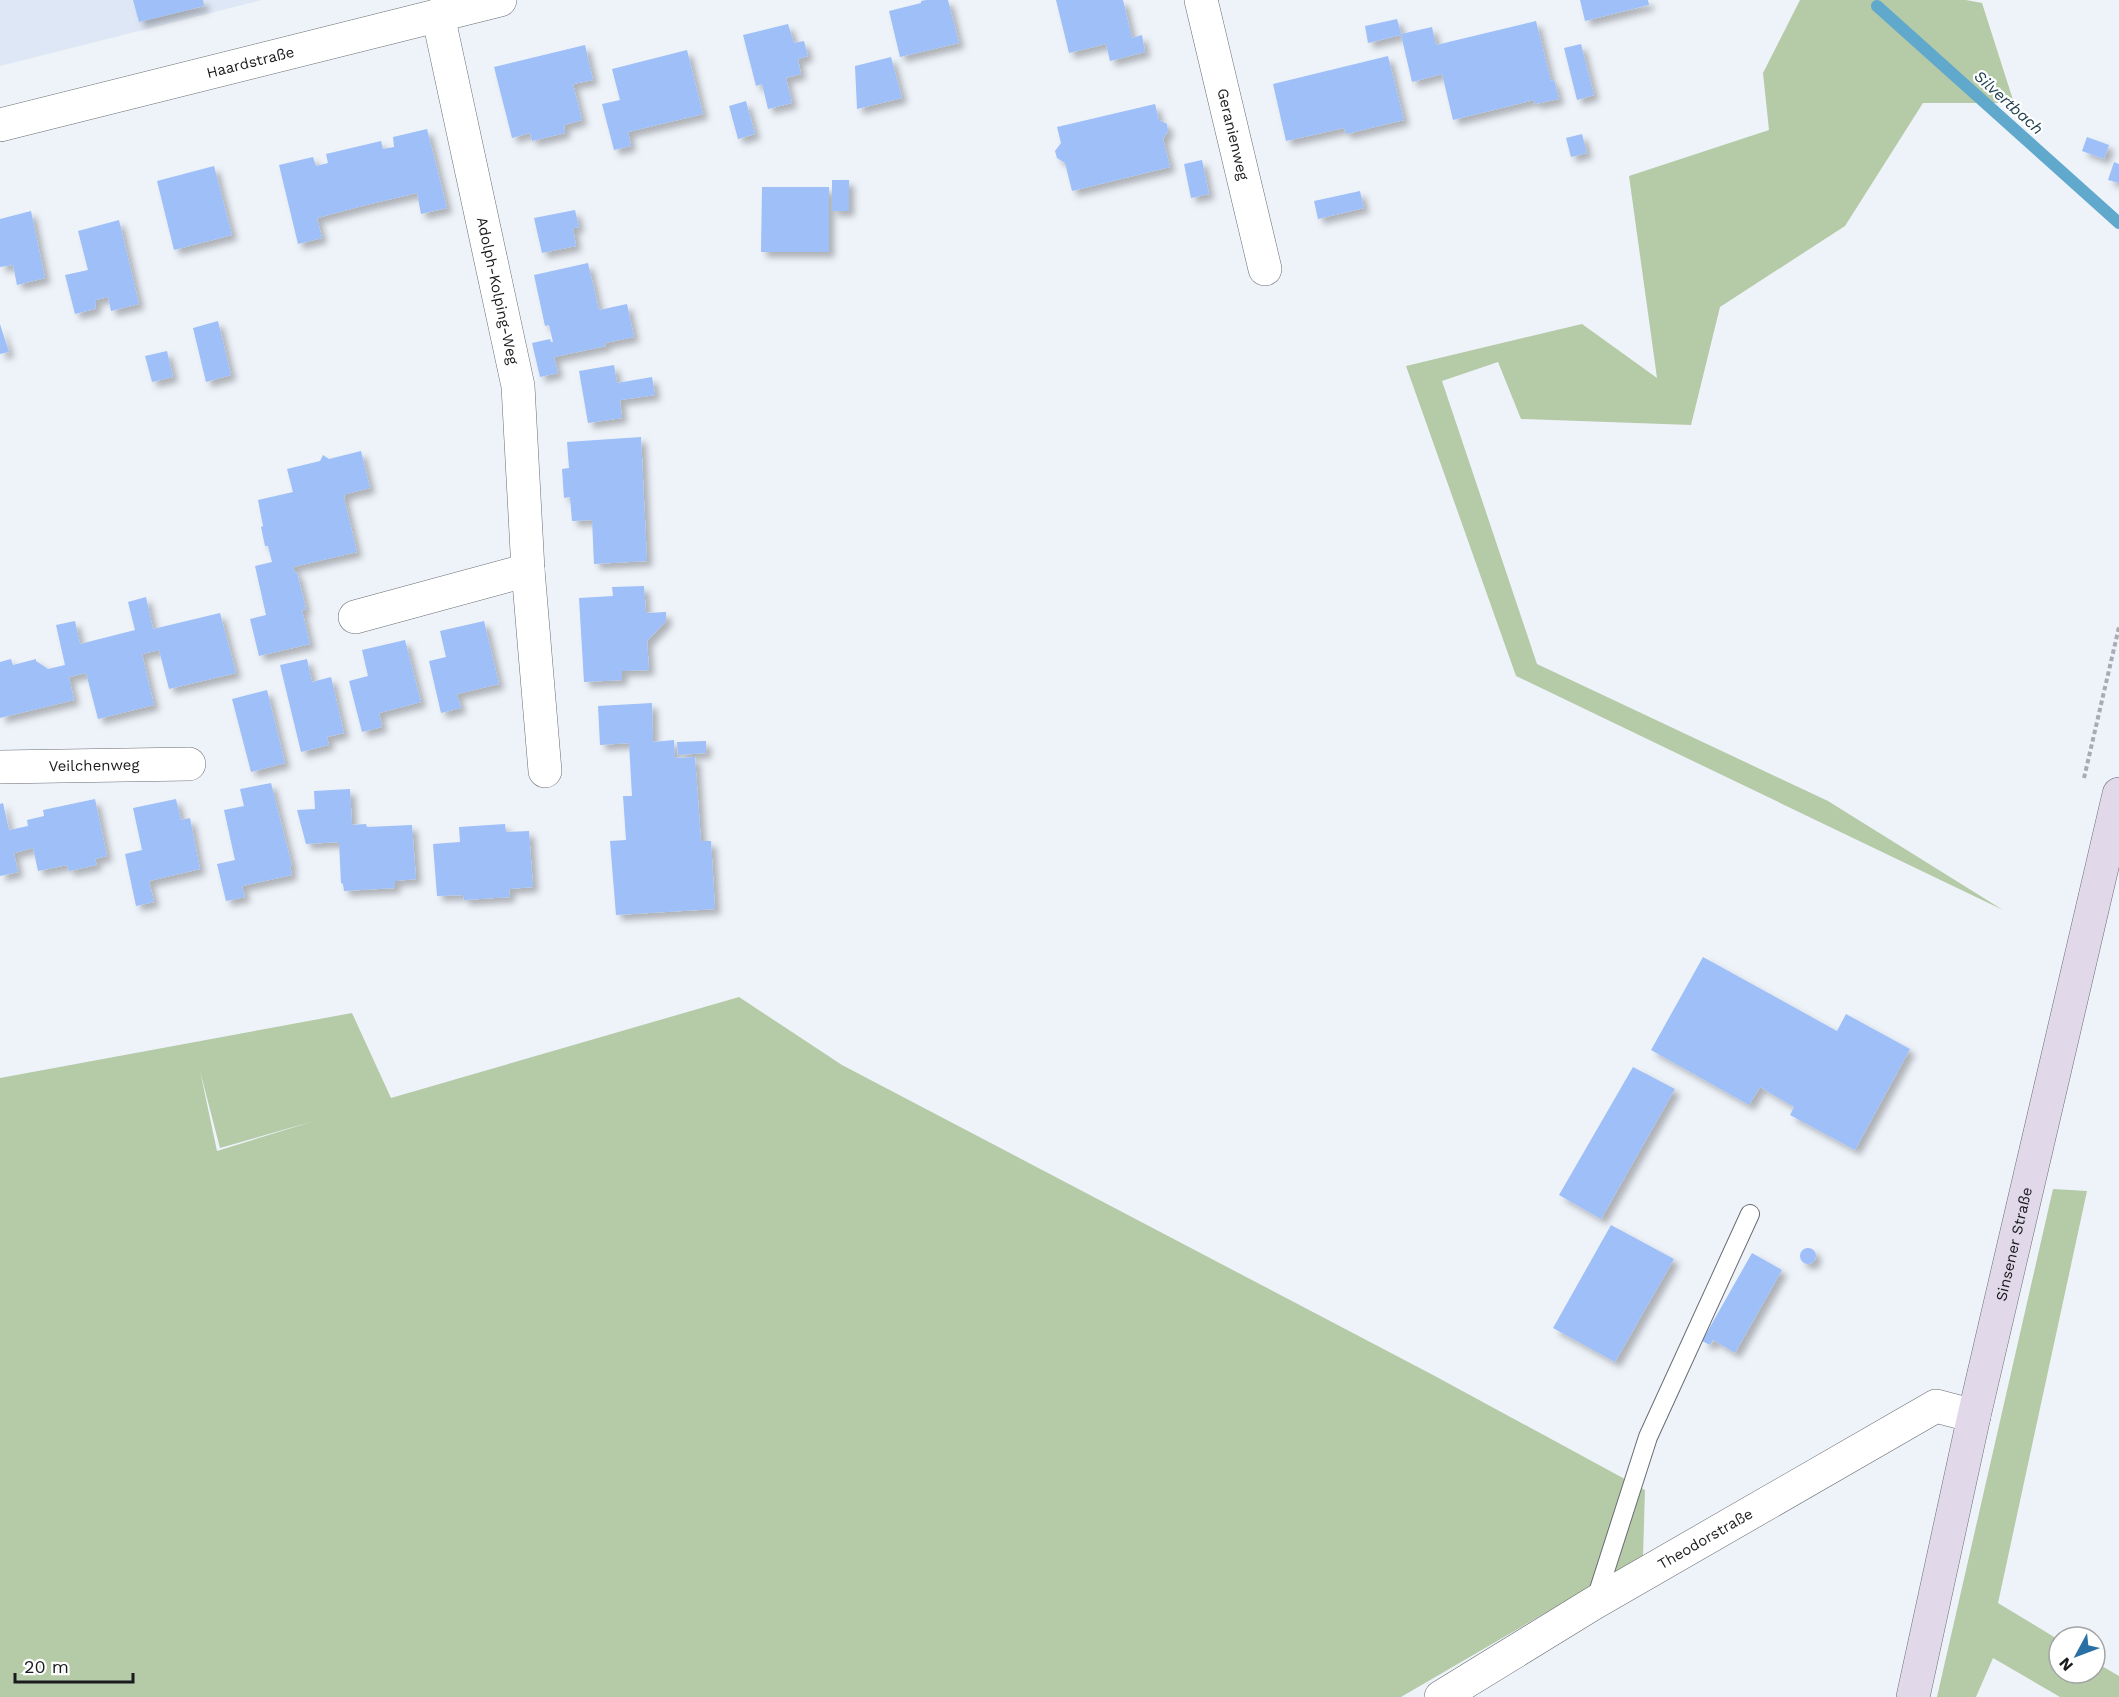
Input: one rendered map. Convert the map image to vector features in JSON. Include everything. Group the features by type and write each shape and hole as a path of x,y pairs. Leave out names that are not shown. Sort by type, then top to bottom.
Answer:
{"main road":[{"name":"Sinsener Straße","path":"1913,1697 1974,1416 2119,794"}],"street":[{"name":"Haardstraße","path":"0,125 500,0"},
{"name":"Geranienweg","path":"1201,0 1265,269"},
{"name":"Adolph-Kolping-Weg","path":"438,15 518,386 528,570 545,771"},
{"path":"355,617 528,570"},
{"name":"Veilchenweg","path":"0,766 189,764"},
{"name":"Theodorstraße","path":"1441,1697 1594,1603 1935,1406 1974,1416"}],"lane":[{"path":"1594,1603 1648,1437 1750,1214"}],"shaded area":[{"path":"0,0 262,0 0,66"}],"green space":[{"path":"1800,0 1966,0 1982,3 2014,103 1923,103 1845,226 1720,307 1691,425 1521,419 1498,362 1442,381 1537,664 1828,801 2003,910 1516,676 1406,366 1582,324 1657,378 1629,176 1769,130 1763,73"},
{"path":"739,997 842,1065 1433,1375 1645,1490 1643,1556 1401,1697 0,1697 0,1078 352,1013 391,1098","holes":["200,1071 220,1148 314,1121 217,1151"]},
{"path":"2053,1189 2087,1191 1998,1603 2047,1633 2047,1685 2107,1685 2107,1669 2119,1676 2119,1697 2060,1697 1993,1658 1976,1697 1937,1697"}],"building":[{"path":"133,0 203,0 204,6 139,22"},
{"path":"926,0 948,0 959,43 900,57 889,11"},
{"path":"1056,0 1123,0 1132,38 1142,35 1145,52 1110,61 1106,44 1069,53"},
{"path":"1580,0 1648,0 1649,5 1585,21"},
{"path":"1397,19 1401,34 1432,27 1436,45 1536,21 1551,81 1554,80 1559,99 1535,104 1534,100 1453,120 1442,74 1412,82 1401,35 1368,43 1365,26"},
{"path":"788,24 794,43 804,41 808,56 798,59 801,74 786,78 792,103 768,109 762,84 756,86 743,35"},
{"path":"1581,44 1594,95 1577,100 1564,48"},
{"path":"585,45 593,80 573,84 582,120 564,125 565,133 532,141 530,133 512,138 494,67"},
{"path":"687,50 703,114 628,132 631,146 614,150 602,104 620,100 612,69"},
{"path":"1388,56 1404,120 1346,134 1344,128 1286,141 1273,84"},
{"path":"891,57 902,98 857,109 855,66"},
{"path":"746,101 755,134 738,139 729,106"},
{"path":"1155,104 1159,120 1167,124 1168,131 1163,139 1170,167 1072,191 1065,163 1057,158 1055,151 1061,143 1057,127"},
{"path":"427,129 447,208 421,214 417,193 366,205 317,218 322,238 298,244 279,165 313,157 316,166 328,163 326,154 381,141 383,149 394,147 393,137"},
{"path":"1582,134 1587,153 1571,157 1566,138"},
{"path":"2087,137 2109,145 2104,159 2082,151"},
{"path":"1202,160 1209,194 1191,198 1184,164"},
{"path":"2114,162 2119,164 2119,183 2108,180"},
{"path":"214,166 232,235 174,250 157,181"},
{"path":"832,180 849,180 849,211 832,211"},
{"path":"762,187 829,187 829,252 761,252"},
{"path":"1360,191 1364,208 1318,219 1314,201"},
{"path":"575,210 579,227 573,228 576,246 542,253 534,218"},
{"path":"31,211 45,278 17,285 13,265 0,267 0,219"},
{"path":"119,220 139,304 111,311 108,297 96,300 95,309 75,314 65,275 88,270 78,231"},
{"path":"588,263 599,310 627,304 634,337 605,343 606,346 554,357 558,373 540,377 532,343 550,339 553,342 549,325 545,326 534,275"},
{"path":"218,321 231,375 206,382 193,328"},
{"path":"0,324 9,352 0,354"},
{"path":"167,351 173,377 152,382 145,356"},
{"path":"614,365 617,383 652,377 655,395 620,400 622,418 588,423 579,371"},
{"path":"641,437 647,561 594,564 592,520 572,521 570,497 564,498 562,469 569,468 567,442"},
{"path":"361,451 370,488 346,494 344,498 357,552 293,567 295,573 297,572 306,609 302,610 310,644 259,656 250,619 266,615 255,566 272,562 268,546 265,546 258,500 293,492 287,469 320,461 323,455 329,459"},
{"path":"644,586 646,613 666,612 666,621 647,641 649,670 622,671 622,680 584,682 579,598 613,596 612,587"},
{"path":"146,597 153,629 220,613 236,673 169,689 159,650 142,654 154,705 98,719 86,673 69,677 74,700 0,718 0,662 11,659 13,665 36,659 48,669 65,665 56,625 75,621 80,644 135,630 128,602"},
{"path":"484,621 499,684 457,694 461,708 441,713 429,661 446,657 440,631"},
{"path":"405,640 421,702 379,713 382,727 362,732 349,681 368,676 362,650"},
{"path":"307,659 312,682 331,677 344,733 327,737 329,745 301,752 280,665"},
{"path":"267,690 285,763 251,772 232,699"},
{"path":"652,703 653,742 674,740 675,758 695,757 701,841 711,841 715,909 616,915 610,841 626,840 623,796 632,796 629,743 600,745 598,706"},
{"path":"706,741 706,753 678,755 677,742"},
{"path":"271,783 292,866 290,866 292,875 242,886 245,897 226,901 217,864 235,860 224,810 244,806 240,789"},
{"path":"350,789 352,825 366,824 367,827 412,825 416,879 395,881 395,888 344,891 341,883 339,842 306,844 297,810 315,809 314,791"},
{"path":"95,799 107,856 95,859 97,865 69,871 67,865 38,871 33,848 14,853 18,872 0,876 0,804 3,803 9,830 28,826 27,820 44,816 43,810"},
{"path":"176,799 181,820 190,818 200,869 149,881 154,902 136,906 125,854 142,850 133,808"},
{"path":"505,824 506,832 529,831 533,887 509,889 510,897 464,900 463,895 437,896 433,844 460,842 459,827"},
{"path":"1703,957 1837,1031 1846,1014 1910,1049 1855,1150 1790,1115 1794,1107 1760,1087 1749,1105 1651,1050"},
{"path":"1633,1067 1675,1089 1601,1219 1559,1195"},
{"path":"1611,1225 1674,1259 1615,1362 1553,1328"},
{"path":"1805,1248 1811,1248 1816,1256 1814,1262 1805,1264 1800,1259 1800,1253"},
{"path":"1752,1253 1782,1270 1735,1353 1713,1340 1710,1345 1702,1341"}],"waterway":[{"name":"Silvertbach","path":"1877,6 2119,223"}]}
